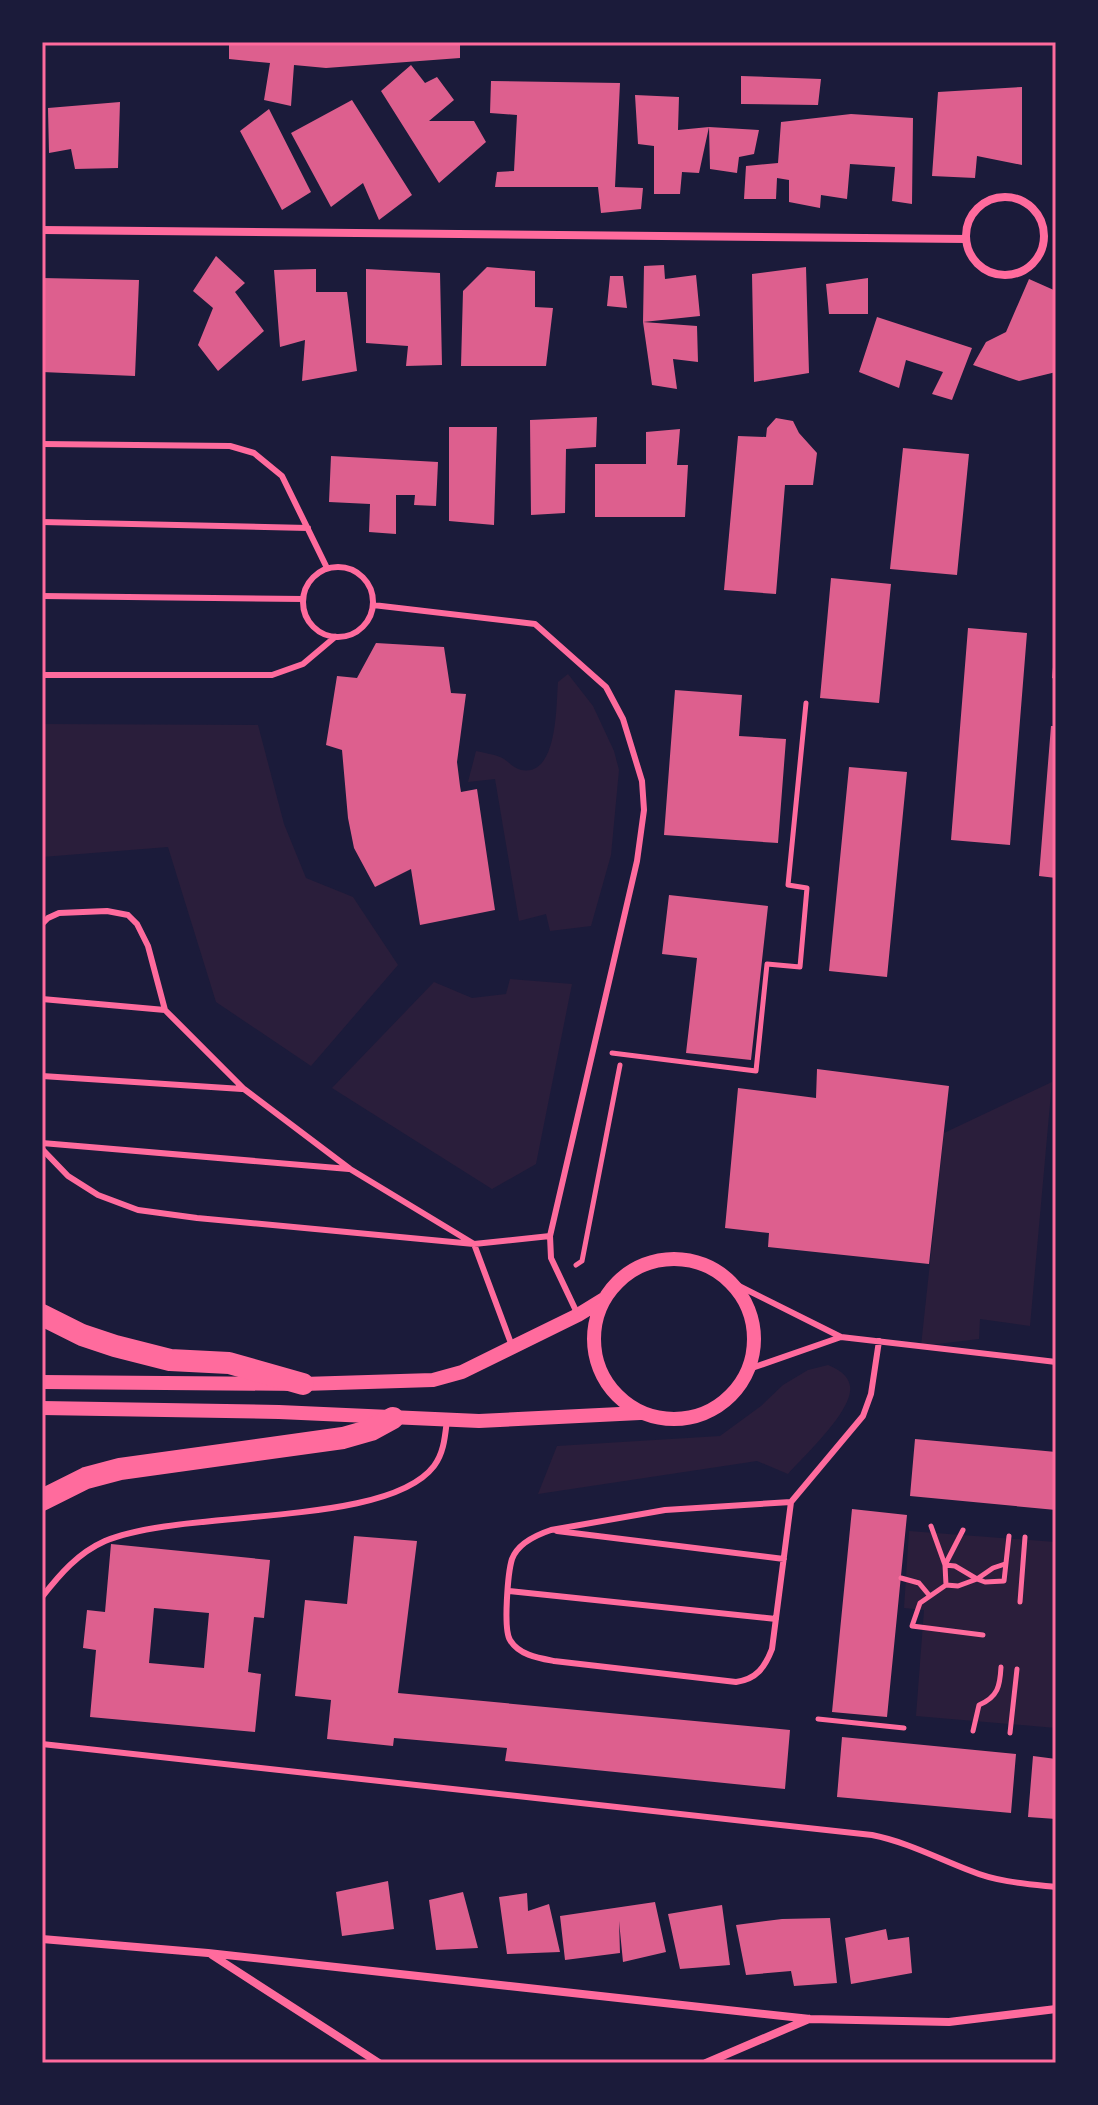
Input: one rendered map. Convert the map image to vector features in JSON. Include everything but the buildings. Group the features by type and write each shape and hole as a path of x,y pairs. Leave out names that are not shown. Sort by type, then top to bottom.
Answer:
{"highway":[{"path":"42,1315 82,1335 115,1346 170,1360 229,1363 303,1384"},
{"path":"42,1500 86,1478 120,1469 343,1438 371,1430 393,1418"}],"street":[{"path":"1003,196 1022,200 1038,213 1045,233 1041,253 1028,269 1008,276 988,272 972,258 966,239 970,218 984,203 1003,196"},
{"path":"42,230 966,239"},
{"path":"663,1258 688,1259 711,1267 731,1282 745,1300 753,1322 755,1346 749,1369 736,1391 716,1408 692,1418 666,1420 640,1413 624,1403 603,1377 594,1351 595,1325 604,1299 619,1280 640,1266 663,1258"},
{"path":"42,1382 303,1384 433,1380 462,1372 513,1348 604,1299"},
{"path":"42,1408 279,1412 447,1420 640,1413"},
{"path":"42,1939 208,1953 810,2019 949,2022 1056,2009"},
{"path":"208,1953 379,2063"},
{"path":"706,2063 810,2019"}],"lane":[{"path":"42,444 230,446 254,453 282,476 327,568"},
{"path":"42,522 308,528"},
{"path":"340,567 354,571 364,579 371,591 373,605 369,618 361,629 348,636 335,637 322,633 311,625 304,613 306,586 315,575 327,568 340,567"},
{"path":"42,596 303,599"},
{"path":"373,605 535,624 606,687 623,719 642,781 644,810 637,861 550,1236 551,1258 578,1315"},
{"path":"42,675 272,675 303,664 335,637"},
{"path":"42,924 59,913 107,911 128,915 137,924 148,946 165,1010 244,1089 350,1169 474,1244 513,1348"},
{"path":"42,999 165,1010"},
{"path":"42,1076 244,1089"},
{"path":"42,1146 68,1176 98,1195 138,1210 474,1244 550,1236"},
{"path":"42,1146 350,1169"},
{"path":"731,1282 841,1337 1056,1362"},
{"path":"749,1369 841,1337"},
{"path":"791,1502 665,1510 551,1530 535,1536 523,1544 512,1559 505,1626 510,1640 521,1651 536,1658 736,1682 747,1681 757,1675 772,1649 791,1502 863,1416 871,1394 879,1341"},
{"path":"42,1597 75,1559 92,1547 118,1537 173,1526 335,1507 393,1495 433,1467 443,1447 447,1420"},
{"path":"551,1530 784,1559"},
{"path":"509,1591 776,1619"},
{"path":"42,1744 872,1835 909,1845 972,1872 1002,1880 1056,1887"}],"path":[{"path":"592,1050 756,1071 767,964 800,967 807,888 788,885 806,703"},
{"path":"931,1526 945,1565 946,1585"},
{"path":"945,1565 963,1530"},
{"path":"945,1565 955,1566 985,1582 1004,1581 1009,1536"},
{"path":"1020,1602 1025,1537"},
{"path":"983,1635 912,1626 920,1603 929,1595 946,1585 958,1586 977,1579 993,1568 1006,1564"},
{"path":"901,1578 919,1583 929,1595"},
{"path":"973,1731 979,1705 990,1700 999,1689 1001,1667"},
{"path":"1010,1733 1017,1669"},
{"path":"818,1719 904,1728"}],"shaded area":[{"path":"568,674 593,706 614,751 619,770 611,855 591,926 550,931 546,914 519,921 495,779 468,782 476,751 500,757 521,770 533,769 542,763 553,738 558,682"},
{"path":"42,724 258,725 284,824 306,878 353,897 398,965 311,1066 216,1002 168,847 42,857"},
{"path":"510,979 572,984 536,1164 492,1189 332,1088 434,982 472,998 506,994"},
{"path":"1052,1082 1030,1326 980,1319 979,1339 921,1346 944,1133"},
{"path":"828,1365 847,1378 849,1396 836,1420 788,1474 757,1461 538,1494 557,1446 720,1436 761,1406 783,1385 808,1370"},
{"path":"909,1531 1056,1542 1056,1728 916,1716 924,1610 904,1608"}]}
